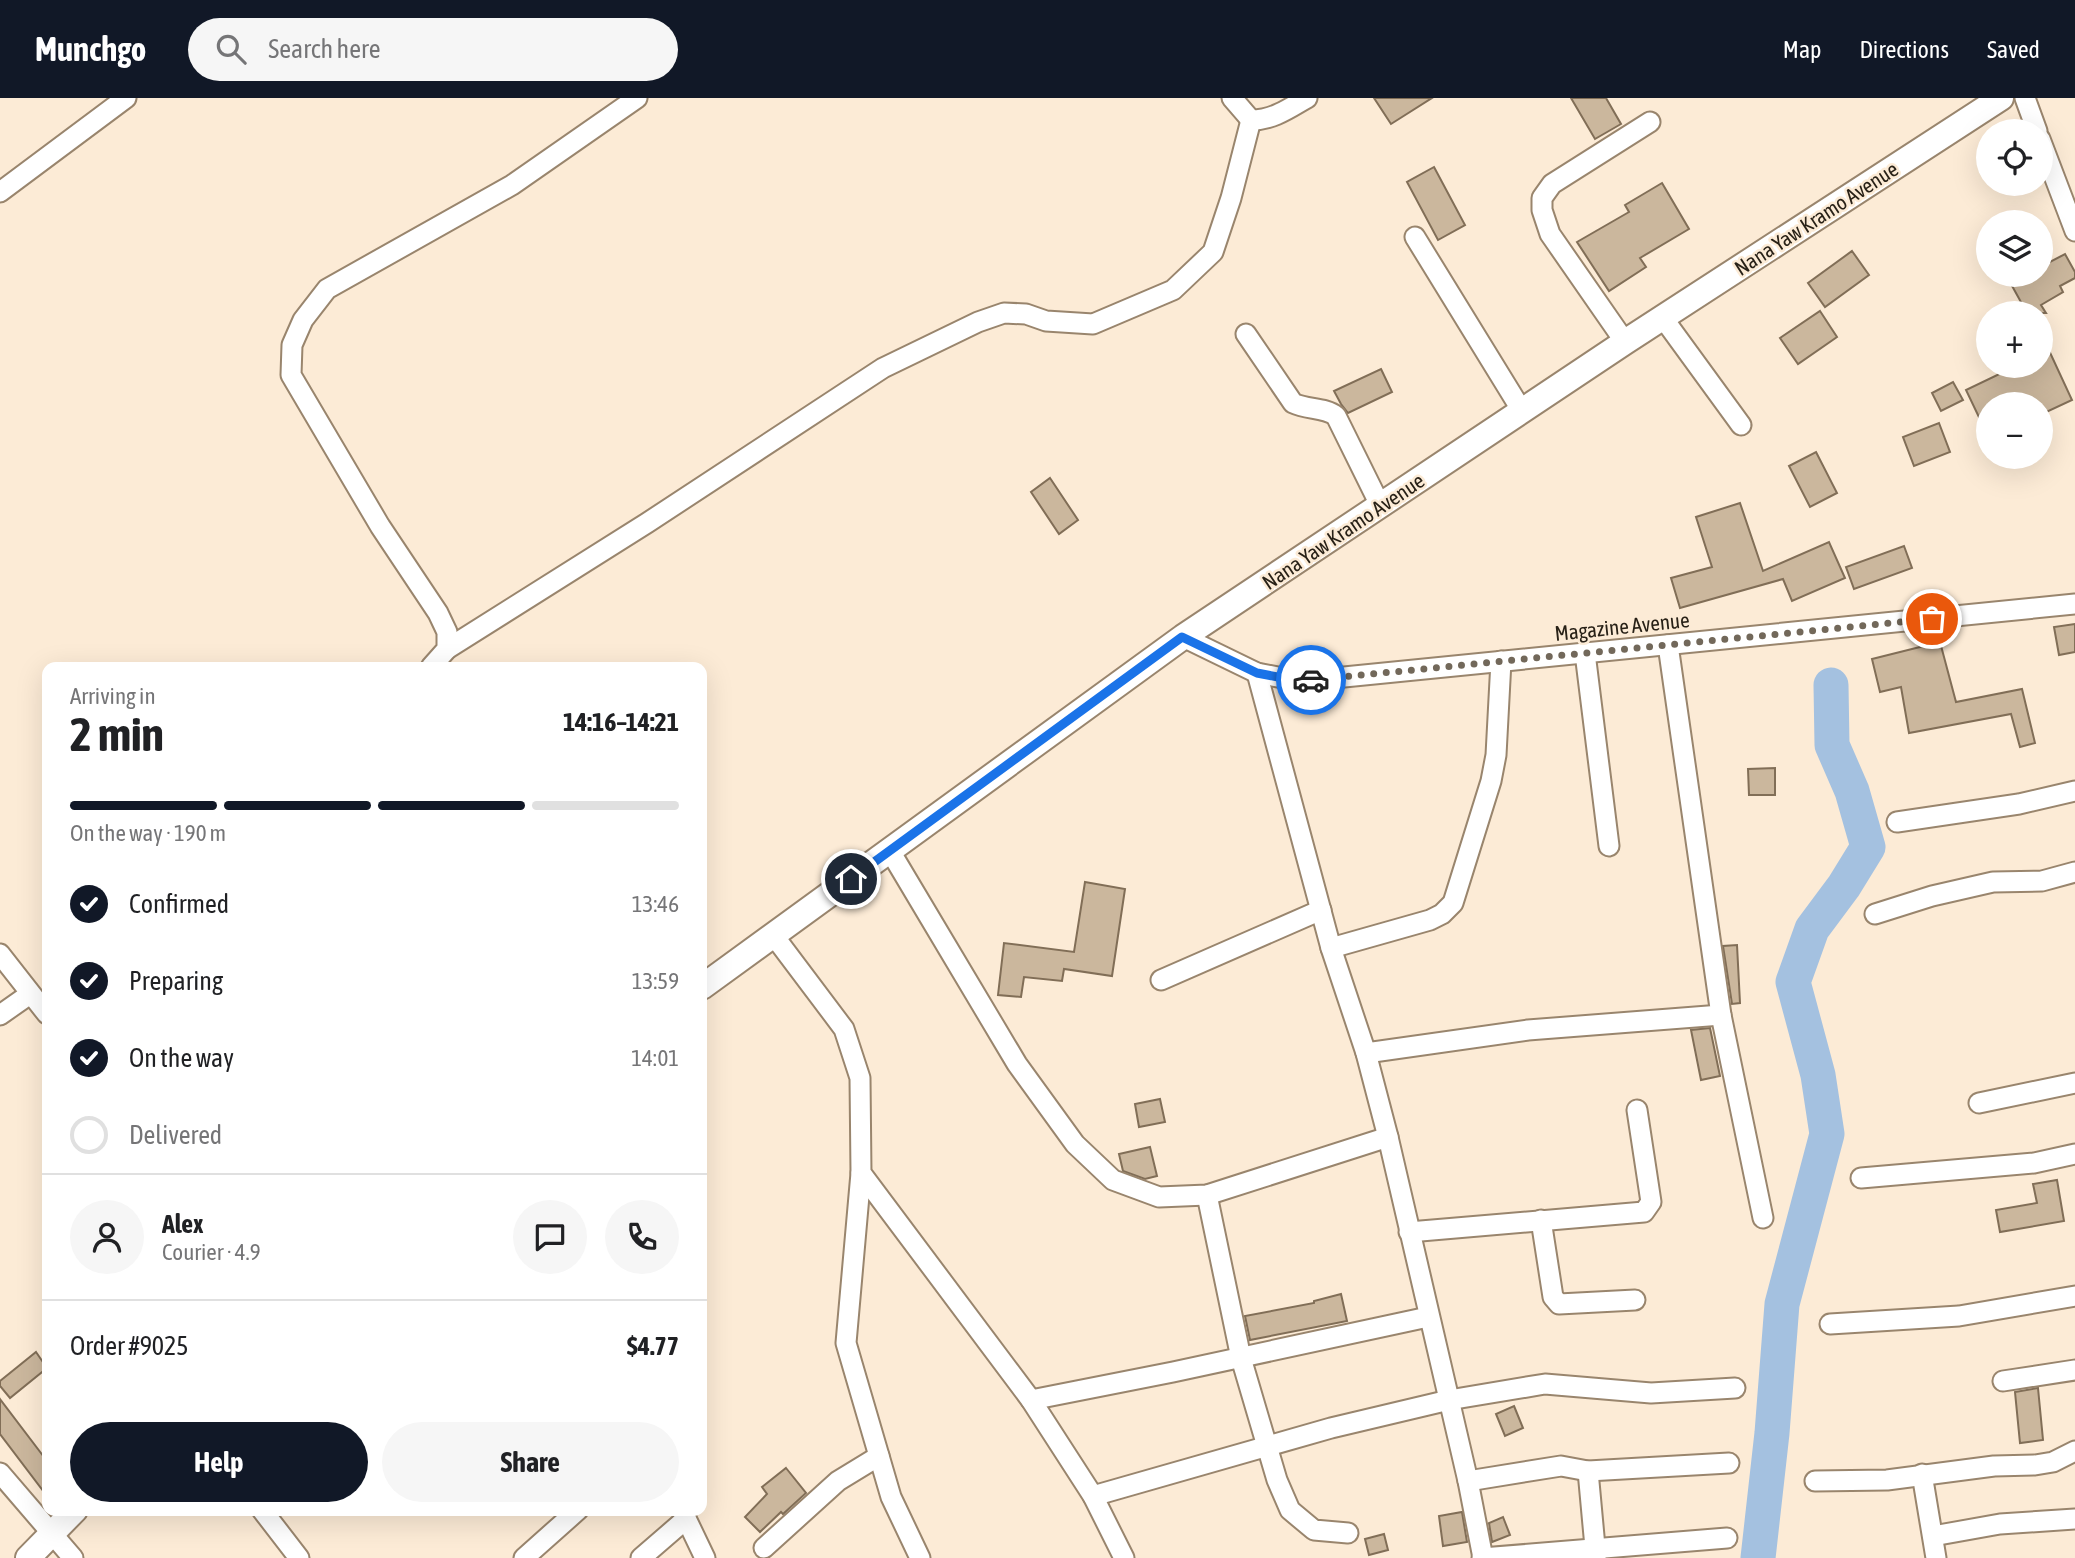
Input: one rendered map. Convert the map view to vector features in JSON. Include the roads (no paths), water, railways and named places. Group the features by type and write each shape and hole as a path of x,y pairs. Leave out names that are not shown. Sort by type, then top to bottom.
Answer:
{"main road":[{"name":"Nana Yaw Kramo Avenue","path":"707,983 1182,637 1625,342 2001,98"},
{"path":"28,1558 69,1516"}],"street":[{"path":"0,191 126,98"},
{"path":"447,649 447,632 438,613 380,526 291,375 292,345 303,320 327,289 512,185 636,98"},
{"path":"1232,98 1251,120 1277,116 1307,98"},
{"path":"2025,98 2033,119"},
{"path":"435,662 447,649 647,523 883,368 978,322 1004,313 1026,314 1046,321 1093,324 1173,290 1213,252 1231,198 1251,120"},
{"path":"1625,342 1550,233 1542,210 1542,198 1552,184 1650,122"},
{"path":"2053,173 2075,231"},
{"path":"1415,237 1522,411"},
{"path":"1663,318 1741,425"},
{"path":"1246,334 1293,403 1301,407 1330,411 1336,416 1381,507"},
{"name":"Magazine Avenue","path":"1182,637 1257,673 1288,679 1314,680 2075,604"},
{"path":"1668,645 1721,1015 1763,1218"},
{"path":"1585,653 1609,846"},
{"path":"1331,948 1430,920 1442,914 1453,903 1491,780 1497,741 1501,661"},
{"path":"1257,673 1331,948 1366,1053 1388,1137 1468,1481 1483,1558 1596,1554 1727,1538"},
{"path":"1897,822 2019,804 2075,791"},
{"path":"890,851 1017,1064 1075,1144 1113,1180 1159,1197 1207,1195 1388,1137"},
{"path":"1875,914 1932,896 1993,882 2042,881 2075,872"},
{"path":"1161,980 1321,910"},
{"path":"774,936 844,1029 860,1077 861,1173 846,1343 891,1497 920,1558"},
{"path":"0,954 42,1008"},
{"path":"0,1015 30,994"},
{"path":"1366,1053 1528,1030 1721,1015"},
{"path":"1979,1103 2075,1083"},
{"path":"1409,1232 1644,1212 1651,1202 1637,1110"},
{"path":"1861,1178 2034,1163 2075,1154"},
{"path":"861,1173 1031,1400 1093,1496 1124,1558"},
{"path":"1207,1195 1241,1358 1277,1480 1290,1510 1314,1530 1348,1532"},
{"path":"1541,1220 1553,1297 1559,1304 1635,1300"},
{"path":"1830,1324 1959,1316 2075,1296"},
{"path":"1031,1400 1429,1317"},
{"path":"2003,1381 2075,1370"},
{"path":"1093,1496 1331,1428 1449,1400 1545,1384 1651,1393 1735,1388"},
{"path":"1815,1481 1887,1480 1923,1474 2035,1465 2053,1462 2075,1451"},
{"path":"764,1548 838,1480 879,1456"},
{"path":"1468,1481 1561,1466 1588,1471 1729,1463"},
{"path":"1588,1471 1596,1554"},
{"path":"0,1473 73,1558"},
{"path":"1923,1474 1936,1558"},
{"path":"267,1516 299,1558"},
{"path":"524,1558 571,1516"},
{"path":"641,1558 683,1516"},
{"path":"684,1516 705,1558"},
{"path":"1933,1536 2000,1524 2075,1519"}],"waterway":[{"path":"1758,1558 1772,1433 1782,1304 1827,1134 1818,1075 1793,982 1812,929 1844,886 1868,847 1852,791 1832,745 1831,685"}]}
